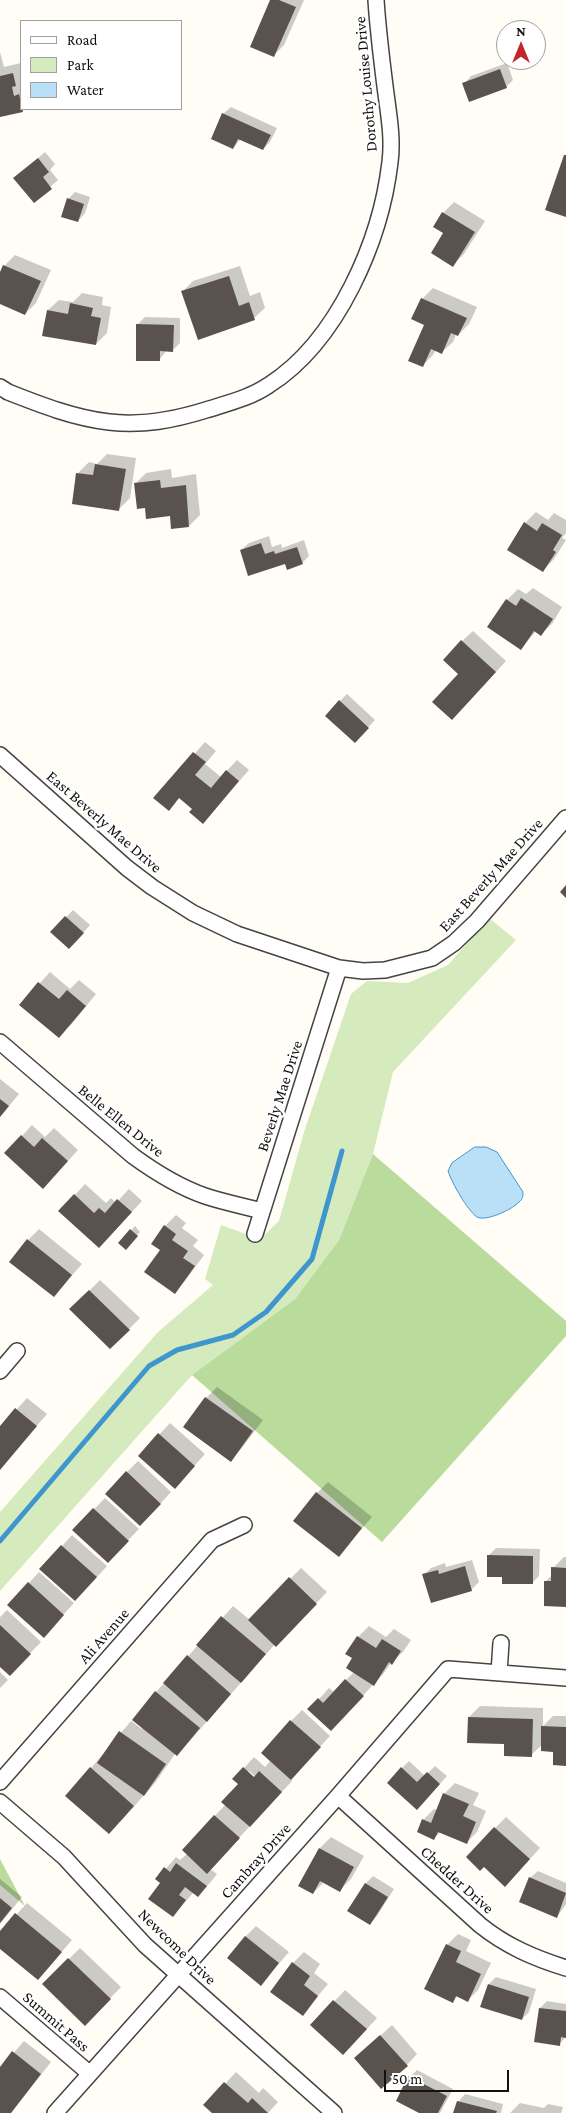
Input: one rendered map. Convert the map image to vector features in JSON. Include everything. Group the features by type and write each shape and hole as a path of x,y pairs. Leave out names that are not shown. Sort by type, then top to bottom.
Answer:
{"street":[{"name":"Dorothy Louise Drive","path":"0,387 73,416 135,424 162,421 187,416 246,398 270,385 293,366 317,342 340,309 353,285 382,207 391,160 390,125 376,0"},
{"name":"East Beverly Mae Drive","path":"0,755 126,868 193,913 237,934 339,968 363,971 385,970 432,958 454,943 477,921 566,818"},
{"name":"Beverly Mae Drive","path":"255,1234 339,968"},
{"name":"Belle Ellen Drive","path":"0,1042 133,1156 155,1172 205,1196 262,1211"},
{"path":"0,1371 17,1351"},
{"name":"Ali Avenue","path":"0,1782 212,1540 244,1525"},
{"path":"499,1673 501,1643"},
{"name":"Cambray Drive","path":"55,2113 338,1796 448,1669 566,1678"},
{"name":"Chedder Drive","path":"338,1796 500,1941 522,1953 566,1968"},
{"name":"Newcome Drive","path":"0,1802 64,1856 146,1945 334,2113"},
{"name":"Summit Pass","path":"3,2006 89,2073"}],"green space":[{"path":"489,918 516,940 393,1072 373,1154 339,1240 295,1299 192,1375 0,1591 0,1512 158,1332 213,1285 205,1279 221,1225 260,1239 279,1221 304,1132 351,994 367,981 408,983 448,965"},
{"path":"373,1154 566,1321 566,1336 382,1542 192,1375 295,1299 339,1240"},
{"path":"0,1859 25,1906 0,1885"}],"water":[{"path":"475,1147 486,1147 497,1152 523,1192 522,1199 516,1205 487,1218 477,1217 473,1214 464,1203 448,1171 452,1163"}],"building":[{"path":"270,0 279,0 296,7 274,57 250,47"},
{"path":"500,70 507,88 469,102 462,83"},
{"path":"13,73 16,86 12,87 14,96 19,94 20,110 23,112 0,117 0,76"},
{"path":"222,113 271,135 263,150 238,139 233,149 211,139"},
{"path":"564,155 566,155 566,217 545,210"},
{"path":"38,158 49,172 43,177 52,189 34,203 13,178"},
{"path":"67,198 84,204 78,222 61,217"},
{"path":"442,212 475,232 453,267 431,253 443,233 433,227"},
{"path":"3,265 41,281 25,315 0,304 0,272"},
{"path":"229,276 239,306 249,302 255,320 198,340 181,291"},
{"path":"421,298 467,318 458,336 451,333 442,354 431,349 423,367 408,361 424,325 411,319"},
{"path":"70,303 93,308 91,316 101,318 96,345 42,336 47,310 68,314"},
{"path":"136,324 174,325 173,352 160,351 160,361 136,361"},
{"path":"95,464 126,469 119,511 72,504 76,473 93,475"},
{"path":"160,480 161,488 186,485 189,527 171,529 170,516 146,519 145,508 137,509 134,483"},
{"path":"524,522 537,531 542,523 562,535 553,550 556,552 543,572 507,550"},
{"path":"261,543 265,554 274,551 275,554 297,547 303,564 287,570 285,564 248,576 240,550"},
{"path":"521,598 553,619 541,636 534,631 521,650 487,627 506,599 516,606"},
{"path":"461,640 496,672 452,720 432,702 458,674 443,660"},
{"path":"339,700 369,728 355,743 325,716"},
{"path":"193,752 206,762 195,775 211,788 226,770 239,781 203,824 189,812 192,809 179,798 169,811 153,798"},
{"path":"566,885 566,898 560,892"},
{"path":"65,916 84,933 69,949 50,932"},
{"path":"38,982 59,999 67,990 86,1006 59,1038 19,1005"},
{"path":"0,1099 9,1106 0,1117"},
{"path":"21,1135 34,1147 42,1138 68,1161 43,1189 4,1153"},
{"path":"74,1194 94,1213 99,1208 105,1213 117,1199 132,1212 99,1248 58,1211"},
{"path":"164,1225 176,1234 172,1240 188,1251 183,1258 195,1266 175,1294 144,1272 160,1250 151,1244"},
{"path":"130,1229 138,1236 126,1250 118,1243"},
{"path":"27,1239 72,1275 54,1297 9,1262"},
{"path":"89,1290 130,1330 110,1349 69,1309"},
{"path":"205,1397 253,1431 231,1462 183,1427"},
{"path":"15,1408 37,1426 0,1470 0,1426"},
{"path":"158,1433 195,1466 175,1489 138,1456"},
{"path":"126,1471 161,1504 140,1526 105,1494"},
{"path":"316,1492 362,1528 339,1557 293,1521"},
{"path":"93,1508 129,1541 108,1563 72,1530"},
{"path":"61,1545 97,1577 75,1601 39,1569"},
{"path":"487,1555 533,1556 533,1584 502,1584 502,1577 487,1577"},
{"path":"465,1566 472,1591 431,1603 422,1574 438,1570 439,1574"},
{"path":"551,1567 566,1568 566,1607 544,1606 544,1581 551,1581"},
{"path":"289,1577 317,1604 276,1647 248,1620"},
{"path":"28,1582 64,1615 44,1638 7,1605"},
{"path":"221,1616 266,1654 241,1683 196,1645"},
{"path":"0,1625 31,1654 10,1676 0,1667"},
{"path":"357,1636 376,1648 382,1639 401,1651 392,1665 389,1662 374,1686 346,1668 352,1658 345,1654"},
{"path":"187,1655 231,1694 207,1722 163,1683"},
{"path":"345,1679 364,1696 331,1731 307,1709 318,1698 323,1703"},
{"path":"155,1691 200,1728 177,1756 132,1720"},
{"path":"468,1717 533,1719 532,1757 504,1756 504,1744 467,1743"},
{"path":"290,1720 321,1747 291,1780 261,1753"},
{"path":"541,1726 566,1727 566,1766 553,1765 553,1752 541,1751"},
{"path":"119,1731 166,1764 144,1796 97,1763"},
{"path":"90,1767 134,1806 109,1834 65,1796"},
{"path":"243,1767 254,1777 259,1771 282,1792 250,1827 221,1802 238,1784 232,1779"},
{"path":"401,1767 417,1782 427,1772 440,1784 417,1810 387,1783"},
{"path":"443,1793 469,1804 463,1816 476,1822 467,1844 438,1832 434,1840 417,1832 422,1819 431,1823"},
{"path":"214,1815 240,1838 207,1874 182,1850"},
{"path":"494,1827 530,1859 505,1887 484,1867 480,1871 466,1857"},
{"path":"319,1848 354,1867 340,1892 320,1881 313,1894 298,1886"},
{"path":"176,1863 207,1886 198,1897 185,1887 179,1895 186,1900 173,1917 148,1899 160,1883 155,1879 164,1867 170,1872"},
{"path":"529,1877 566,1893 557,1918 519,1902"},
{"path":"365,1883 388,1897 370,1925 347,1911"},
{"path":"0,1898 12,1908 0,1923"},
{"path":"15,1913 62,1952 38,1980 0,1949 0,1931"},
{"path":"245,1936 279,1963 261,1986 227,1958"},
{"path":"446,1944 461,1951 456,1962 481,1974 468,2002 456,1996 453,2003 424,1989"},
{"path":"68,1958 111,1999 85,2026 42,1984"},
{"path":"292,1962 310,1976 304,1985 318,1996 303,2016 270,1992"},
{"path":"488,1984 529,1997 522,2020 480,2007"},
{"path":"333,2000 367,2029 343,2055 310,2025"},
{"path":"539,2008 566,2011 566,2038 561,2037 560,2046 534,2042"},
{"path":"380,2035 408,2066 381,2089 354,2058"},
{"path":"12,2051 41,2074 11,2113 0,2113 0,2067"},
{"path":"408,2076 447,2096 438,2113 419,2113 396,2101"},
{"path":"224,2082 248,2103 252,2098 268,2113 212,2113 203,2105"},
{"path":"457,2101 497,2111 496,2113 453,2113"}],"waterway":[{"path":"0,1541 149,1366 177,1350 233,1335 266,1312 312,1259 342,1151"}]}
